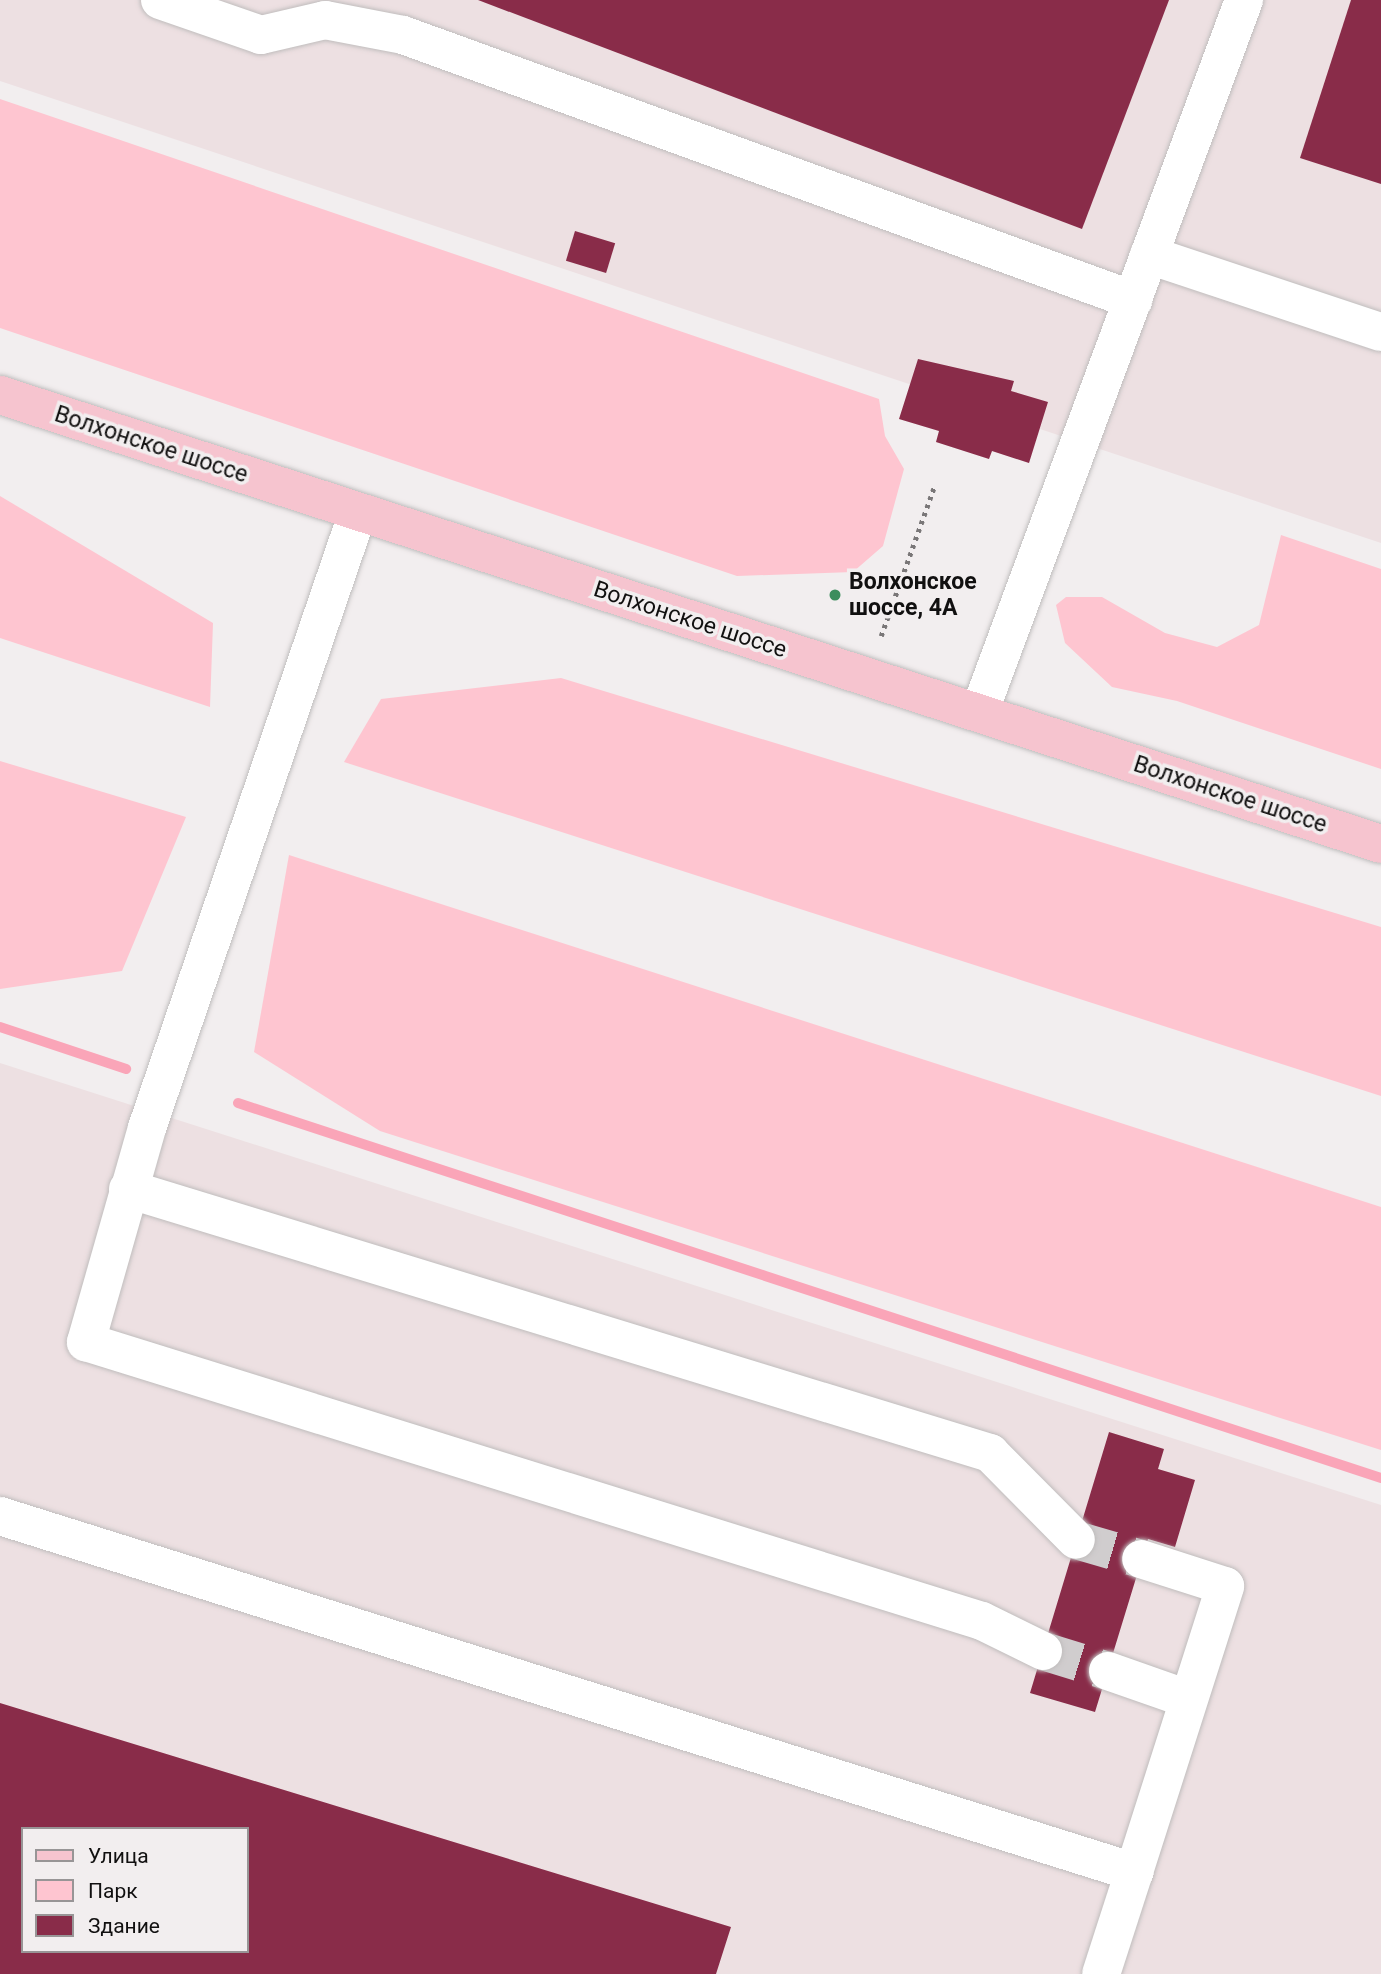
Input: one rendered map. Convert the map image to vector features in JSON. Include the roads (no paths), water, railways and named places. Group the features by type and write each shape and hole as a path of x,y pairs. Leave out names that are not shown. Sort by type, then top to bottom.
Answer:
{"main road":[{"name":"Волхонское шоссе","path":"0,396 1381,844"}],"street":[{"path":"160,0 261,35 326,20 403,35 1133,300"},
{"path":"979,713 1244,0"},
{"path":"1149,255 1381,332"},
{"path":"358,512 128,1189 86,1342 982,1621 1042,1651"},
{"path":"128,1189 990,1453 1076,1540"},
{"path":"0,1516 1134,1872"},
{"path":"1101,1974 1225,1586 1142,1559"},
{"path":"1108,1671 1188,1699"}],"waterway":[{"path":"0,1027 126,1069"},
{"path":"238,1103 1381,1478"}],"tunnel":[{"path":"1076,1540 1141,1559"},
{"path":"1043,1651 1108,1671"}],"place":[{"name":"Волхонское шоссе, 4А","path":"835,595"}]}
